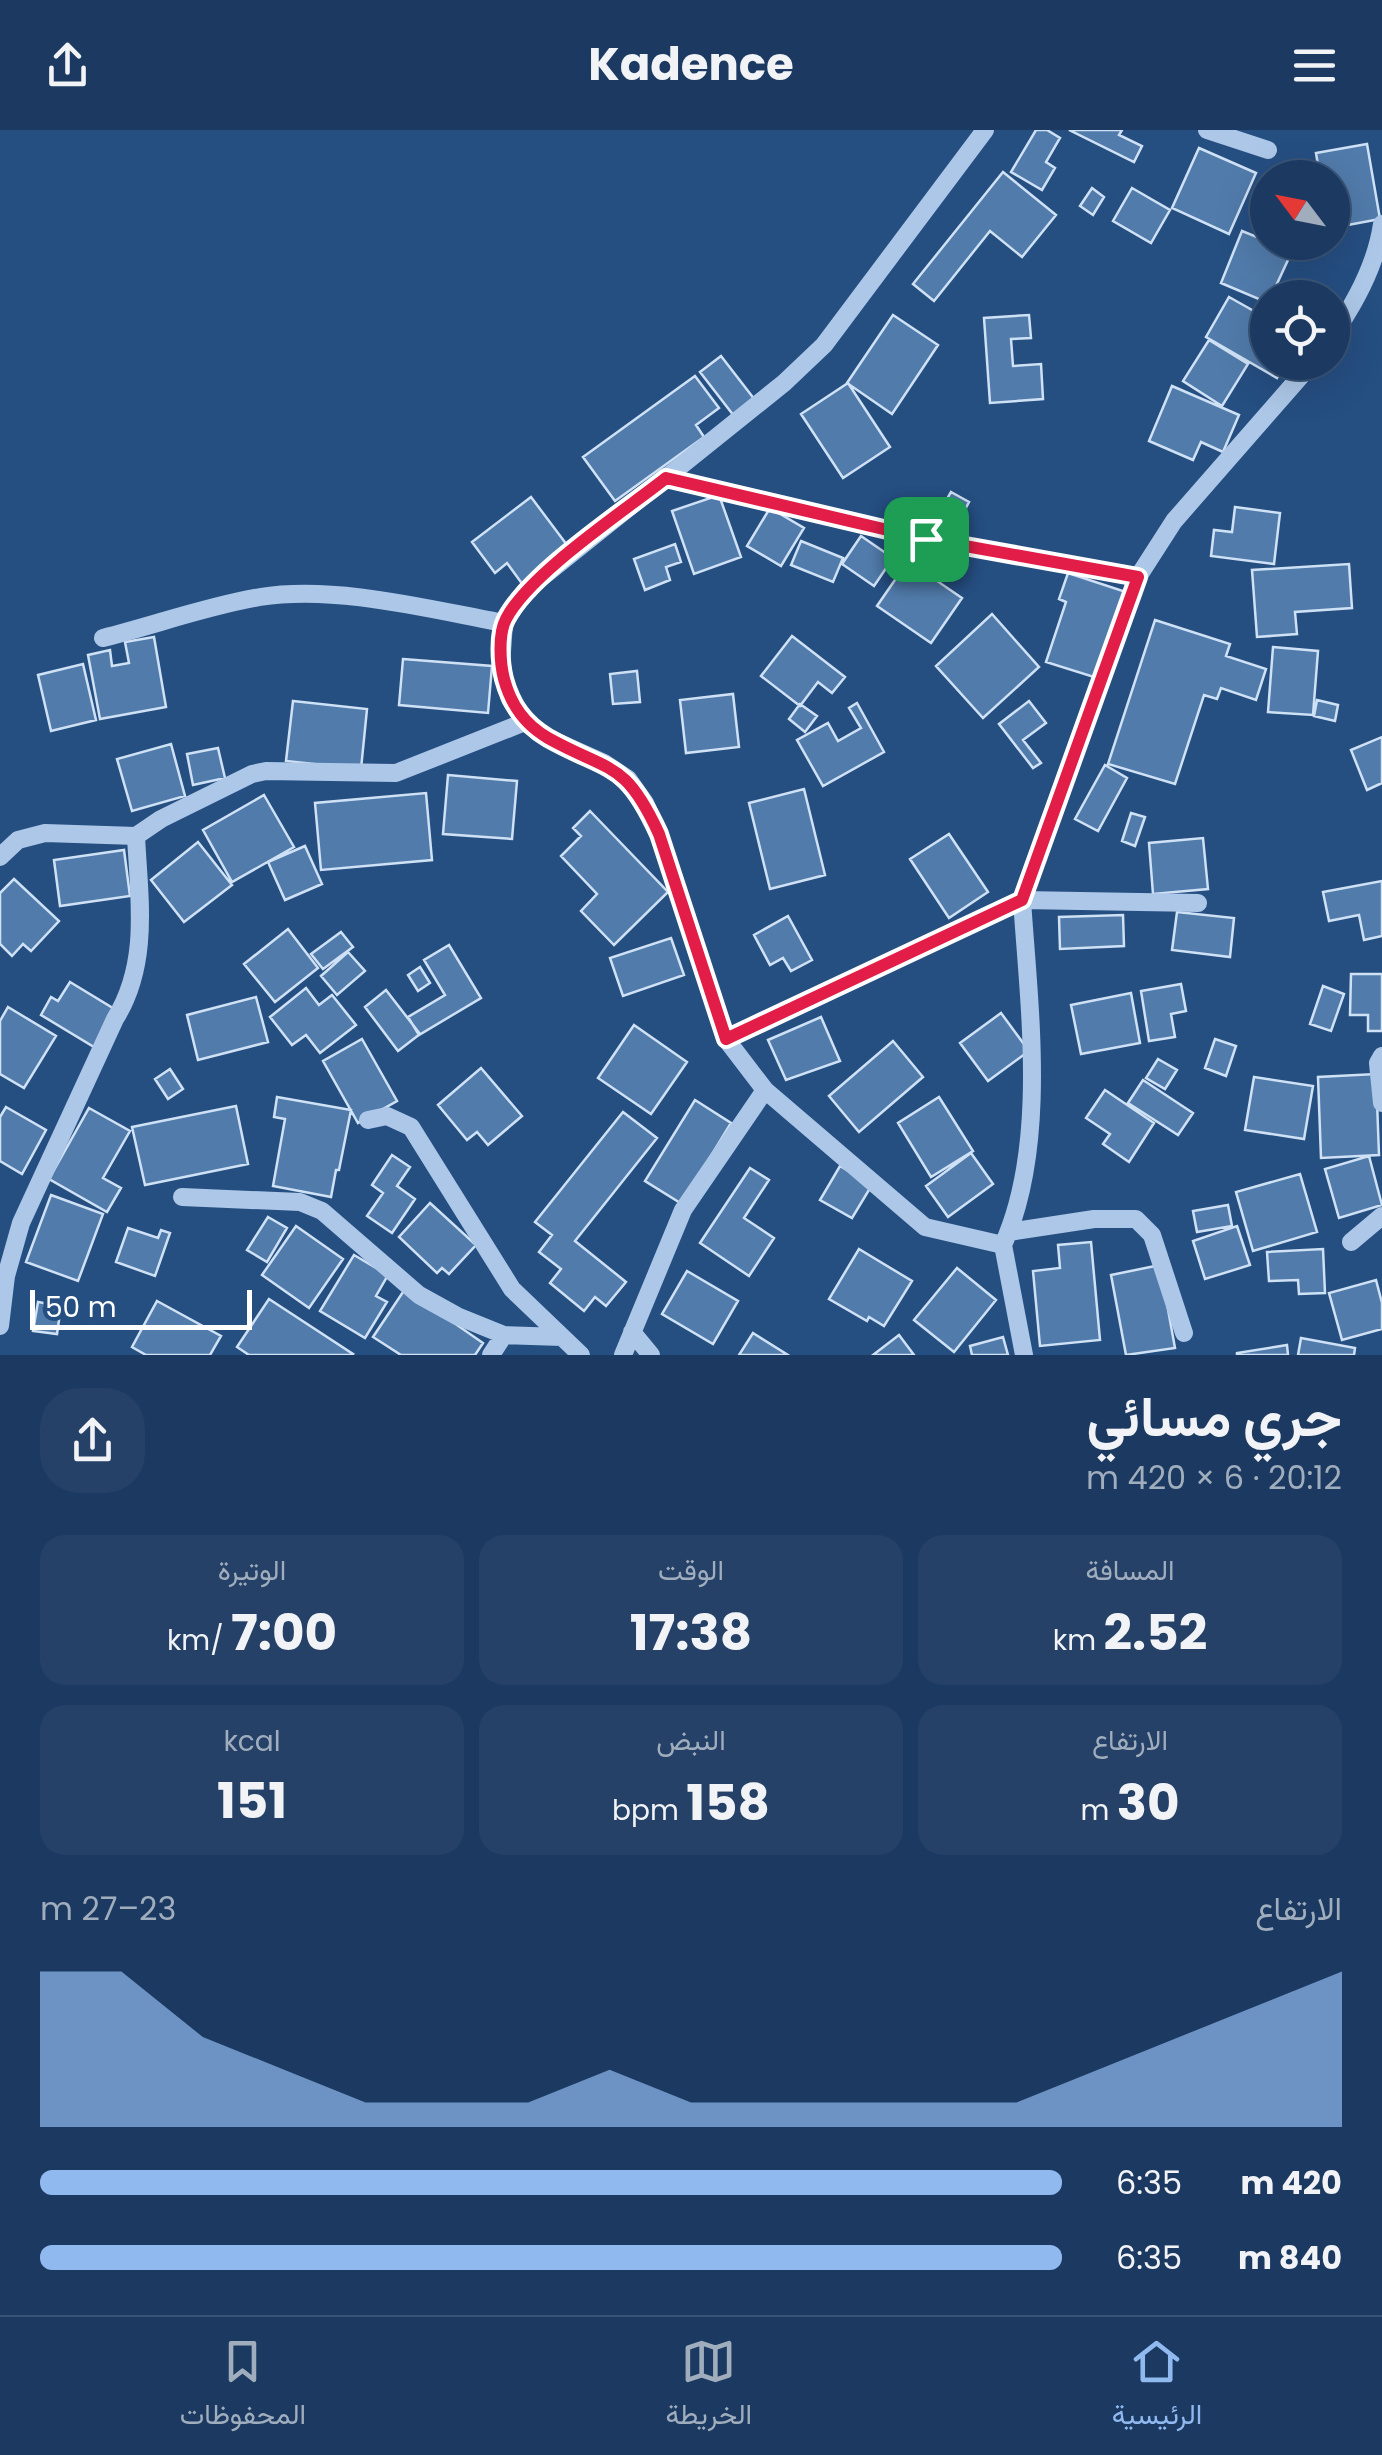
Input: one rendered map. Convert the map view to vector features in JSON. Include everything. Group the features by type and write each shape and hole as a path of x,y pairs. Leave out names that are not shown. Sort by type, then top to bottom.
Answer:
{"street":[{"path":"985,130 824,345 784,383 526,590 504,622 501,666 510,700 525,722 548,738 604,762 628,779 645,803 659,834 726,1039 764,1090 925,1227 1006,1238 1094,1219 1136,1218 1152,1235 1184,1333"},
{"path":"1207,130 1268,150"},
{"path":"1350,311 1379,248 1382,224"},
{"path":"1024,1355 1006,1238 1020,1199 1034,1082 1022,900 1138,577 1174,520 1297,380"},
{"path":"666,478 926,539 1138,577"},
{"path":"103,638 262,597 384,601 504,622"},
{"path":"0,857 18,840 45,834 136,836 160,819 252,774 396,772 525,722"},
{"path":"0,1326 6,1276 20,1223 115,1019 130,996 141,943 136,836"},
{"path":"726,1039 1022,900 1198,903"},
{"path":"1382,1056 1378,1063 1382,1104"},
{"path":"623,1355 683,1210 764,1090"},
{"path":"368,1120 387,1116 411,1128 512,1289 581,1355"},
{"path":"182,1197 300,1202 322,1211 419,1294 457,1316 504,1335 562,1337"},
{"path":"1351,1242 1382,1216"},
{"path":"632,1332 651,1355"},
{"path":"490,1355 504,1335"}],"building":[{"path":"1036,130 1047,130 1060,138 1046,162 1055,168 1042,190 1011,172"},
{"path":"1069,130 1122,130 1119,135 1142,146 1134,162"},
{"path":"1367,144 1380,219 1350,225 1350,160 1317,160 1316,153"},
{"path":"1199,148 1250,170 1250,187 1229,234 1172,208"},
{"path":"1003,172 1056,215 1022,257 990,231 934,301 913,284"},
{"path":"1092,188 1104,197 1093,215 1080,206"},
{"path":"1132,188 1170,210 1151,243 1113,221"},
{"path":"1242,231 1250,234 1250,260 1288,260 1279,280 1250,280 1250,295 1221,283"},
{"path":"1229,297 1250,309 1250,362 1206,337"},
{"path":"893,315 938,345 892,414 847,383"},
{"path":"1029,315 1031,338 1011,339 1013,366 1041,364 1043,399 990,403 984,318"},
{"path":"1209,340 1248,364 1222,406 1183,381"},
{"path":"721,356 755,400 734,416 700,372"},
{"path":"695,376 719,408 696,425 704,437 615,501 583,457"},
{"path":"848,383 890,447 843,478 801,414"},
{"path":"1172,386 1239,415 1223,452 1201,442 1193,460 1149,441"},
{"path":"951,492 969,502 958,523 939,513"},
{"path":"719,495 741,557 694,574 672,511"},
{"path":"531,497 570,549 523,585 507,563 495,573 472,542"},
{"path":"1235,507 1280,513 1274,564 1211,556 1214,530 1232,532"},
{"path":"770,508 804,528 781,566 747,546"},
{"path":"861,536 893,558 874,586 842,564"},
{"path":"801,541 843,558 833,582 791,565"},
{"path":"675,544 681,562 666,567 670,580 645,590 634,559"},
{"path":"908,561 962,598 931,643 877,606"},
{"path":"1349,564 1352,608 1295,612 1297,634 1257,637 1252,570"},
{"path":"1068,573 1126,592 1097,678 1046,662 1066,602 1059,599"},
{"path":"992,614 1039,667 983,718 936,666"},
{"path":"1155,620 1230,644 1226,656 1266,669 1256,700 1221,688 1217,699 1204,695 1175,784 1108,764"},
{"path":"792,636 845,677 832,693 818,682 800,706 761,676"},
{"path":"154,637 166,707 100,719 88,655 110,650 112,666 129,663 125,642"},
{"path":"1273,647 1318,651 1313,715 1268,712"},
{"path":"403,659 492,666 488,713 399,705"},
{"path":"83,664 96,720 51,731 38,675"},
{"path":"637,671 640,702 613,704 610,674"},
{"path":"733,694 739,747 686,753 680,700"},
{"path":"1317,700 1338,705 1335,721 1314,716"},
{"path":"293,701 367,709 361,769 286,761"},
{"path":"1029,701 1046,723 1023,740 1041,763 1033,768 999,724"},
{"path":"857,703 884,752 823,786 797,740 828,723 838,741 861,728 849,708"},
{"path":"800,704 817,716 805,732 789,719"},
{"path":"1382,737 1382,783 1367,790 1351,750"},
{"path":"171,744 185,796 132,811 117,759"},
{"path":"218,748 225,778 193,785 187,754"},
{"path":"1105,765 1127,778 1098,831 1075,819"},
{"path":"448,775 517,781 512,839 443,834"},
{"path":"804,789 825,875 770,889 749,803"},
{"path":"426,793 432,860 321,870 315,803"},
{"path":"264,795 294,847 232,882 203,830"},
{"path":"590,811 668,892 614,945 581,911 597,894 561,856 581,836 573,828"},
{"path":"1131,813 1145,817 1135,846 1122,841"},
{"path":"949,834 988,892 949,918 910,859"},
{"path":"1203,838 1208,889 1153,894 1149,843"},
{"path":"198,842 232,885 184,922 151,880"},
{"path":"305,846 322,884 285,900 268,862"},
{"path":"124,850 130,896 60,906 54,860"},
{"path":"14,879 59,921 31,951 23,944 12,956 0,944 0,893"},
{"path":"1382,881 1382,936 1364,940 1359,915 1329,921 1323,892"},
{"path":"1177,912 1234,918 1230,957 1172,950"},
{"path":"1123,915 1124,946 1060,949 1059,917"},
{"path":"788,916 812,960 791,971 783,958 770,965 754,935"},
{"path":"288,929 318,968 275,1002 244,964"},
{"path":"341,932 353,947 323,969 311,954"},
{"path":"671,938 684,975 623,996 610,958"},
{"path":"449,945 481,998 419,1035 408,1017 445,995 424,960"},
{"path":"348,952 365,971 337,995 321,976"},
{"path":"420,967 430,983 418,991 408,975"},
{"path":"1351,974 1382,974 1382,1031 1368,1031 1368,1015 1350,1015"},
{"path":"70,982 116,1010 94,1047 41,1015 51,997 58,1001"},
{"path":"1181,984 1186,1011 1171,1014 1175,1037 1149,1041 1141,991"},
{"path":"1323,986 1344,994 1331,1031 1310,1024"},
{"path":"306,988 319,1005 332,995 356,1025 320,1053 306,1035 292,1045 270,1017"},
{"path":"386,990 420,1034 398,1051 365,1007"},
{"path":"1131,993 1140,1043 1081,1054 1071,1005"},
{"path":"256,997 268,1042 198,1060 187,1015"},
{"path":"8,1007 56,1036 24,1088 0,1074 0,1021"},
{"path":"1001,1013 1029,1051 988,1081 960,1043"},
{"path":"821,1017 840,1061 786,1080 768,1040"},
{"path":"634,1025 687,1062 651,1114 598,1078"},
{"path":"362,1039 397,1101 358,1123 323,1061"},
{"path":"1215,1039 1236,1046 1226,1076 1205,1068"},
{"path":"893,1041 923,1077 859,1132 829,1096"},
{"path":"1158,1059 1177,1070 1165,1089 1146,1078"},
{"path":"481,1068 522,1116 488,1145 477,1132 467,1140 438,1105"},
{"path":"170,1069 183,1089 168,1099 155,1079"},
{"path":"1376,1074 1379,1155 1321,1158 1318,1077"},
{"path":"1254,1077 1313,1086 1304,1139 1245,1130"},
{"path":"1143,1080 1193,1113 1178,1135 1128,1103"},
{"path":"1105,1090 1154,1123 1129,1162 1103,1144 1110,1134 1086,1118"},
{"path":"277,1097 351,1110 331,1197 273,1186 285,1119 274,1117"},
{"path":"939,1097 973,1151 931,1177 898,1123"},
{"path":"695,1100 731,1123 682,1204 645,1181"},
{"path":"236,1106 248,1164 145,1185 132,1127"},
{"path":"6,1107 46,1130 22,1174 0,1161 0,1117"},
{"path":"89,1108 130,1131 103,1178 121,1188 107,1212 49,1179"},
{"path":"623,1112 657,1138 575,1241 626,1282 606,1306 595,1297 584,1311 550,1283 561,1269 539,1252 552,1235 535,1222"},
{"path":"971,1153 993,1184 948,1217 926,1186"},
{"path":"392,1155 410,1167 397,1186 415,1199 392,1233 367,1216 383,1193 372,1185"},
{"path":"1369,1156 1382,1205 1339,1218 1325,1169"},
{"path":"840,1166 872,1185 852,1218 820,1200"},
{"path":"750,1168 769,1180 744,1218 774,1238 749,1276 700,1243"},
{"path":"1300,1174 1317,1232 1253,1251 1236,1192"},
{"path":"51,1195 103,1214 78,1281 26,1262"},
{"path":"430,1203 476,1245 449,1274 442,1268 437,1273 399,1237"},
{"path":"1228,1205 1232,1226 1197,1232 1193,1211"},
{"path":"268,1217 287,1228 267,1262 247,1250"},
{"path":"296,1226 343,1259 309,1308 262,1275"},
{"path":"1237,1226 1250,1265 1205,1279 1193,1241"},
{"path":"128,1228 158,1238 161,1230 170,1233 155,1276 116,1262"},
{"path":"1091,1242 1100,1340 1040,1346 1033,1271 1060,1268 1058,1245"},
{"path":"859,1249 912,1281 884,1326 869,1317 867,1321 829,1299"},
{"path":"1323,1249 1325,1293 1299,1294 1298,1280 1269,1281 1267,1252"},
{"path":"354,1255 388,1275 376,1296 387,1302 365,1338 320,1311"},
{"path":"1160,1265 1175,1348 1126,1355 1111,1275"},
{"path":"957,1268 996,1300 954,1352 914,1320"},
{"path":"687,1271 738,1301 713,1344 662,1314"},
{"path":"1376,1280 1382,1303 1382,1329 1342,1340 1329,1293"},
{"path":"405,1289 483,1343 475,1355 401,1355 373,1337"},
{"path":"269,1299 353,1354 249,1355 237,1347"},
{"path":"157,1301 221,1336 210,1355 146,1355 132,1347"},
{"path":"38,1302 61,1306 57,1334 33,1331"},
{"path":"753,1333 788,1355 739,1355"},
{"path":"899,1335 914,1355 873,1355"},
{"path":"1003,1337 1008,1355 972,1355 970,1346"},
{"path":"1301,1338 1355,1348 1354,1355 1298,1355"},
{"path":"1287,1345 1288,1355 1237,1355 1237,1353"}],"route":[{"path":"666,478 926,539 1138,577 1022,900 726,1039 659,834 645,803 628,779 604,762 548,738 525,722 510,700 501,666 504,622 526,590 666,478"}]}
